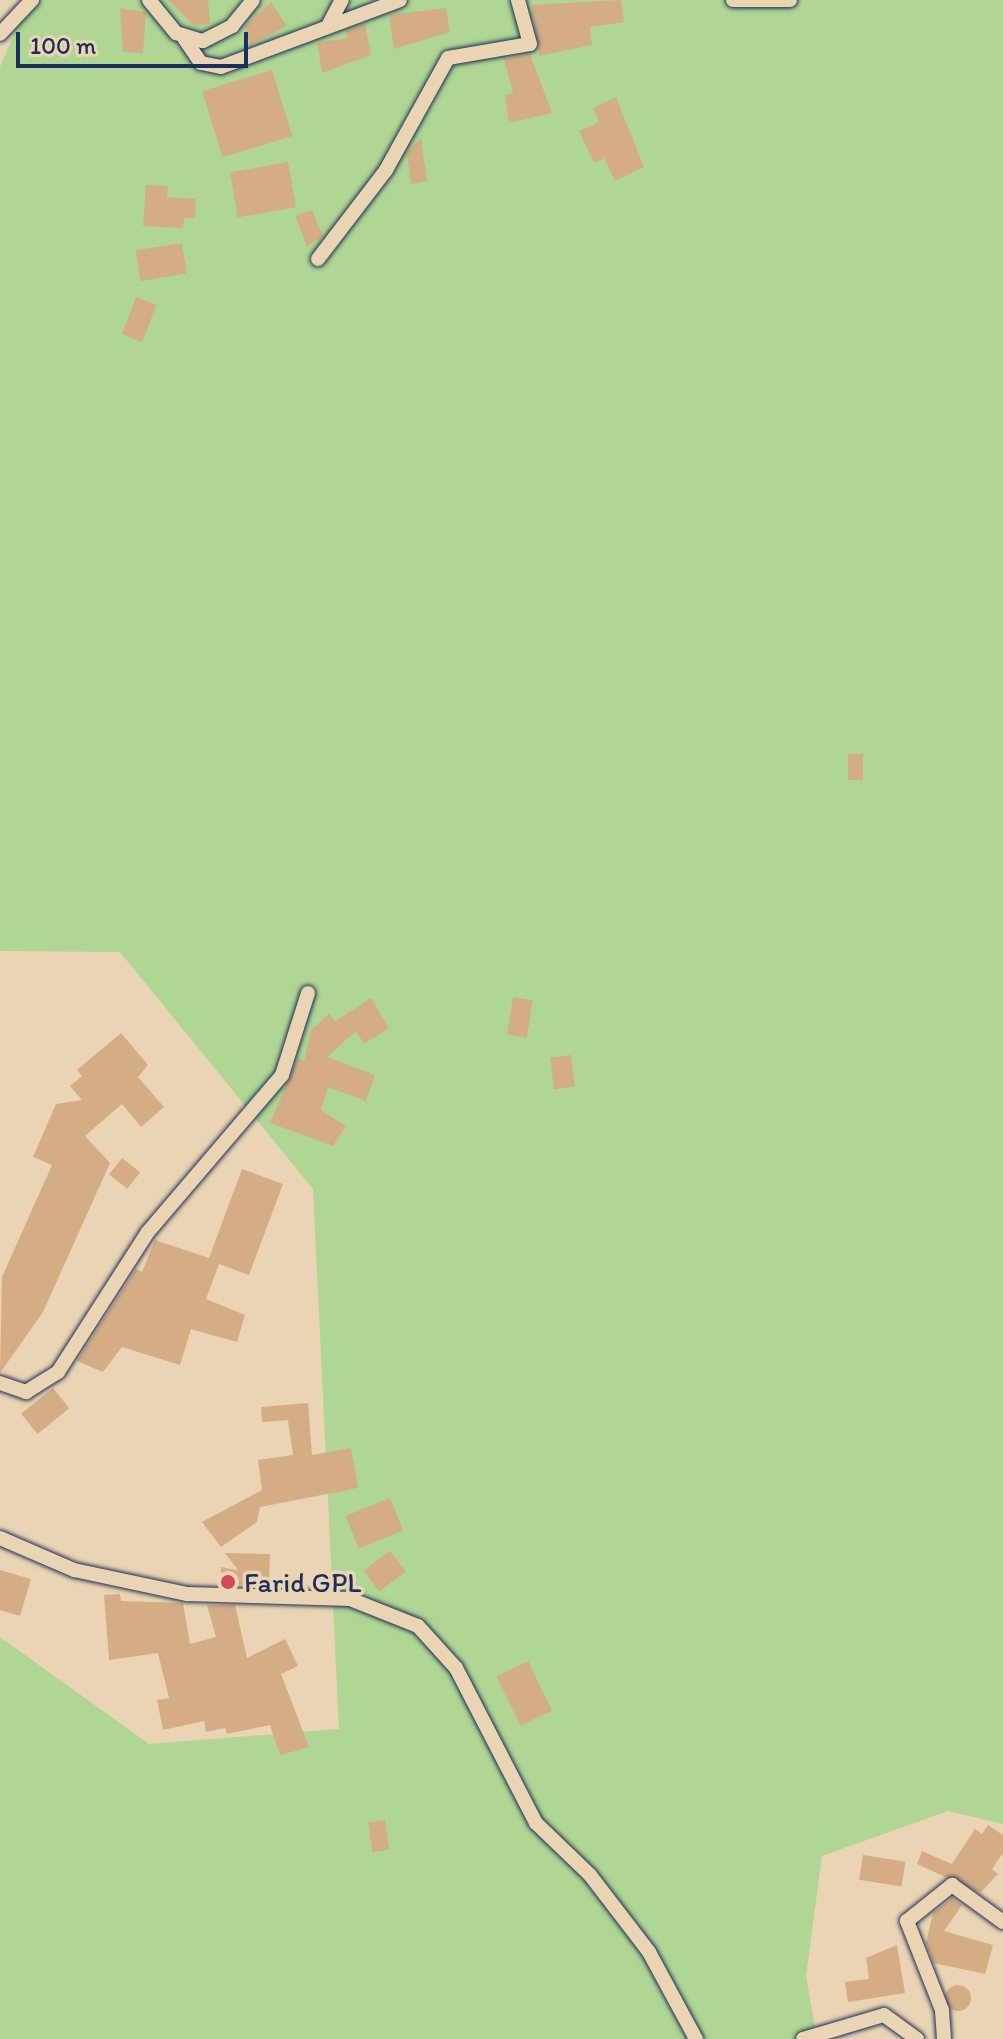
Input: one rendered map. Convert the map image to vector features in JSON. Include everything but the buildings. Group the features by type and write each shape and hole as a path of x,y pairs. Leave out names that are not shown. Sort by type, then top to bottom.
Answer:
{"street":[{"path":"0,34 32,0"},
{"path":"149,0 184,38 201,63 221,67 329,24 400,0"},
{"path":"184,38 221,34 253,0"},
{"path":"329,24 342,0"},
{"path":"318,259 386,170 448,58 530,44 518,0"},
{"path":"733,0 790,0"},
{"path":"0,1383 26,1392 58,1372 148,1232 282,1075 308,993"},
{"path":"0,1538 74,1570 187,1594 350,1599 418,1626 456,1668 536,1823 590,1875 649,1952 696,2039"},
{"path":"944,2039 942,2010 907,1921 952,1885 1003,1922"},
{"path":"803,2039 884,2015 917,2039"}],"green space":[{"path":"28,0 1003,0 1003,1824 948,1811 822,1856 806,1976 817,2039 0,2039 0,1637 149,1744 339,1729 313,1189 120,952 0,951 0,67"}],"place":[{"name":"Farid GPL","path":"228,1582"}]}
